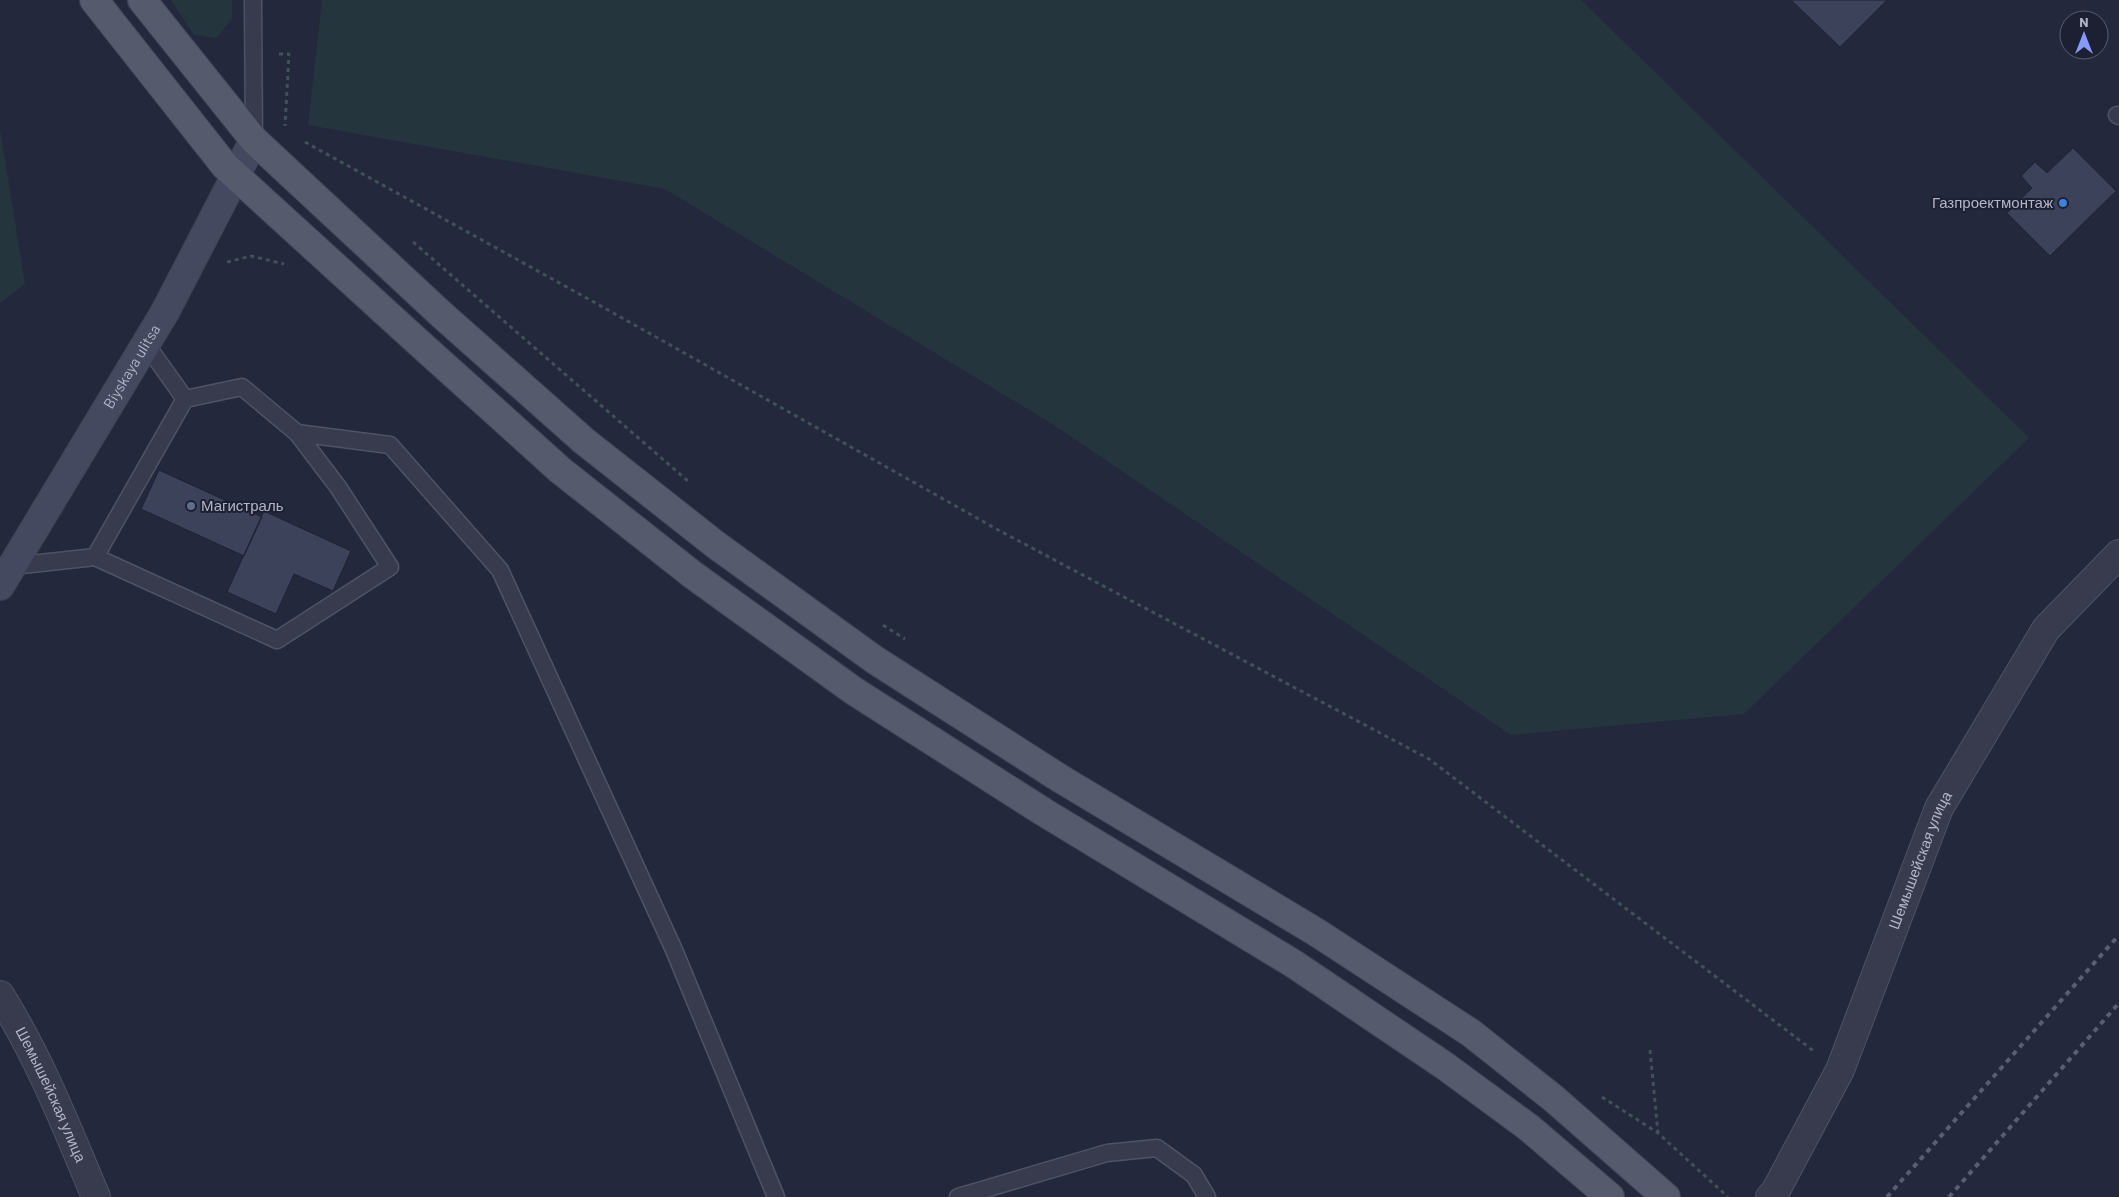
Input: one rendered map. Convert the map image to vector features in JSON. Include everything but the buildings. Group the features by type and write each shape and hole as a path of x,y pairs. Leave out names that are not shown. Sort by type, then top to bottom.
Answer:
{"main road":[{"path":"94,0 225,166 560,470 693,575 854,691 1042,811 1294,964 1437,1061 1528,1127 1608,1196"},
{"path":"142,0 254,140 442,315 584,441 716,545 875,660 1061,779 1316,932 1471,1033 1553,1098 1666,1197"}],"street":[{"name":"Biyskaya ulitsa","path":"6,576 165,312 254,140"},
{"name":"Шемышейская улица","path":"1770,1197 1775,1192 1840,1070 1939,808 2046,629 2119,554"},
{"name":"Шемышейская улица","path":"0,995 24,1033 53,1093 96,1197"}],"lane":[{"path":"253,0 254,140"},
{"path":"146,344 185,399"},
{"path":"6,576 95,557 277,640 390,567 338,487 297,432 242,387 185,399 95,557"},
{"path":"297,432 390,445 500,570 674,950 776,1197"},
{"path":"958,1197 1107,1153 1157,1148 1194,1175 1207,1197"}],"path":[{"path":"285,131 289,54"},
{"path":"302,141 592,301 1000,531 1429,759 1840,1070"},
{"path":"405,236 691,483"},
{"path":"225,262 251,256 292,266"},
{"path":"881,623 906,640"},
{"path":"1650,1050 1658,1133"},
{"path":"1600,1096 1658,1133 1728,1197"}],"shaded area":[{"path":"171,0 232,0 232,19 216,38 194,35"},
{"path":"322,0 1581,0 2029,438 1744,714 1511,735 1054,425 665,189 308,125"},
{"path":"0,129 25,284 0,303"}],"railway":[{"path":"1887,1197 2119,935"},
{"path":"1949,1197 2119,1003"}],"place":[{"name":"Газпроектмонтаж","path":"2063,203"},
{"name":"Магистраль","path":"191,506"}]}
